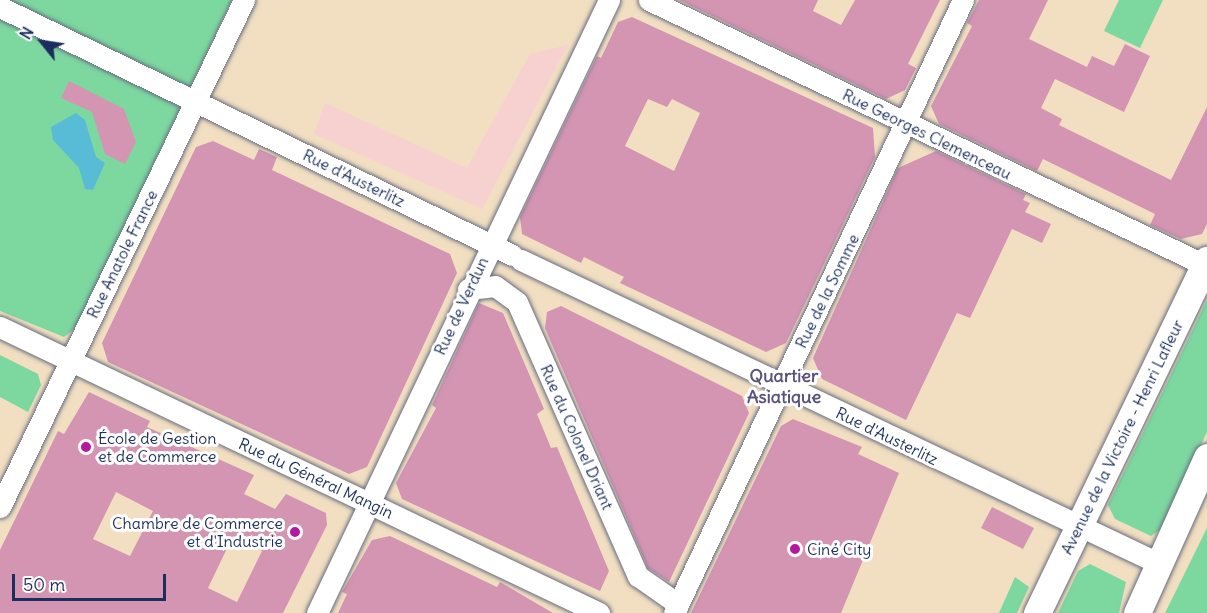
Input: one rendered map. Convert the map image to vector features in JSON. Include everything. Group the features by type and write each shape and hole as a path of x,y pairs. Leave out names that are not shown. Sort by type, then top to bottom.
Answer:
{"main road":[{"name":"Avenue de la Victoire - Henri Lafleur","path":"1037,613 1067,522 1206,264"},
{"path":"1137,613 1207,457"},
{"path":"1147,613 1207,498"}],"street":[{"name":"Rue Anatole France","path":"0,507 244,0"},
{"name":"Rue de Verdun","path":"317,613 370,504 468,289 609,0"},
{"name":"Rue de la Somme","path":"676,609 907,125 963,0"},
{"name":"Rue Georges Clemenceau","path":"658,3 907,125 1206,264"},
{"name":"Rue d'Austerlitz","path":"0,7 781,385 1158,563"},
{"name":"Rue du Colonel Driant","path":"468,289 495,286 517,302 638,576 676,609"},
{"name":"Rue du Général Mangin","path":"0,327 599,613"}],"shaded area":[{"path":"568,45 482,209 314,134 325,103 467,168 530,54"}],"green space":[{"path":"0,0 232,0 76,328 64,337 0,311"},
{"path":"1119,0 1163,0 1140,48 1104,31"},
{"path":"1207,300 1207,432 1161,529 1151,536 1115,519 1108,505"},
{"path":"0,355 38,374 41,385 28,412 0,397"},
{"path":"1207,528 1207,613 1165,613"},
{"path":"1090,564 1126,582 1119,613 1058,613 1078,571"},
{"path":"1015,577 1029,587 1017,613 999,613"}],"water":[{"path":"76,113 85,120 96,157 105,163 93,190 85,189 79,168 53,140 51,127"}],"building":[{"path":"679,0 818,0 813,11 841,25 855,0 940,0 908,64 916,68 905,90 886,99"},
{"path":"979,0 1048,0 1029,39 1087,67 1092,56 1114,66 1125,44 1150,56 1124,112 1055,79 1041,108 1062,119 1059,125 1171,180 1207,107 1207,224 1202,234 1181,239 1150,225 1155,214 1043,159 1037,171 939,124 931,106 972,26 967,23"},
{"path":"632,17 873,128 875,157 786,343 766,352 620,283 624,277 584,257 581,263 522,234 520,217 597,56 601,58 618,22","holes":["648,99 667,107 672,99 700,113 674,171 625,146"]},
{"path":"69,81 124,109 136,142 125,164 105,154 92,112 61,98"},
{"path":"213,141 254,160 259,149 277,157 272,170 450,254 457,273 367,467 349,474 108,362 102,343 196,147"},
{"path":"936,151 1026,194 1023,200 1030,203 1025,212 1051,224 1042,243 1012,229 970,318 957,313 906,420 822,379 813,358 898,168"},
{"path":"479,303 503,313 544,409 537,414 551,448 557,447 609,571 600,591 402,499 396,483 436,408 432,405"},
{"path":"561,306 742,396 749,413 669,582 648,568 545,328 547,312"},
{"path":"89,392 150,421 147,427 254,475 244,494 275,509 286,494 326,513 327,525 283,613 0,613 0,550 58,431 64,434","holes":["116,492 153,511 130,556 93,539","233,536 262,551 237,602 208,588"]},
{"name":"Ciné City","path":"793,419 862,447 858,454 899,473 841,613 691,613 781,426"},
{"path":"992,507 1034,528 1023,549 981,528"},
{"path":"390,536 497,587 500,582 553,613 338,613 347,594 342,592 372,540"}],"place":[{"name":"École de Gestion et de Commerce","path":"86,447"},
{"name":"Chambre de Commerce et d'Industrie","path":"295,532"},
{"name":"Ciné City","path":"795,549"}],"district":[{"name":"Quartier Asiatique","path":"784,388"}]}
